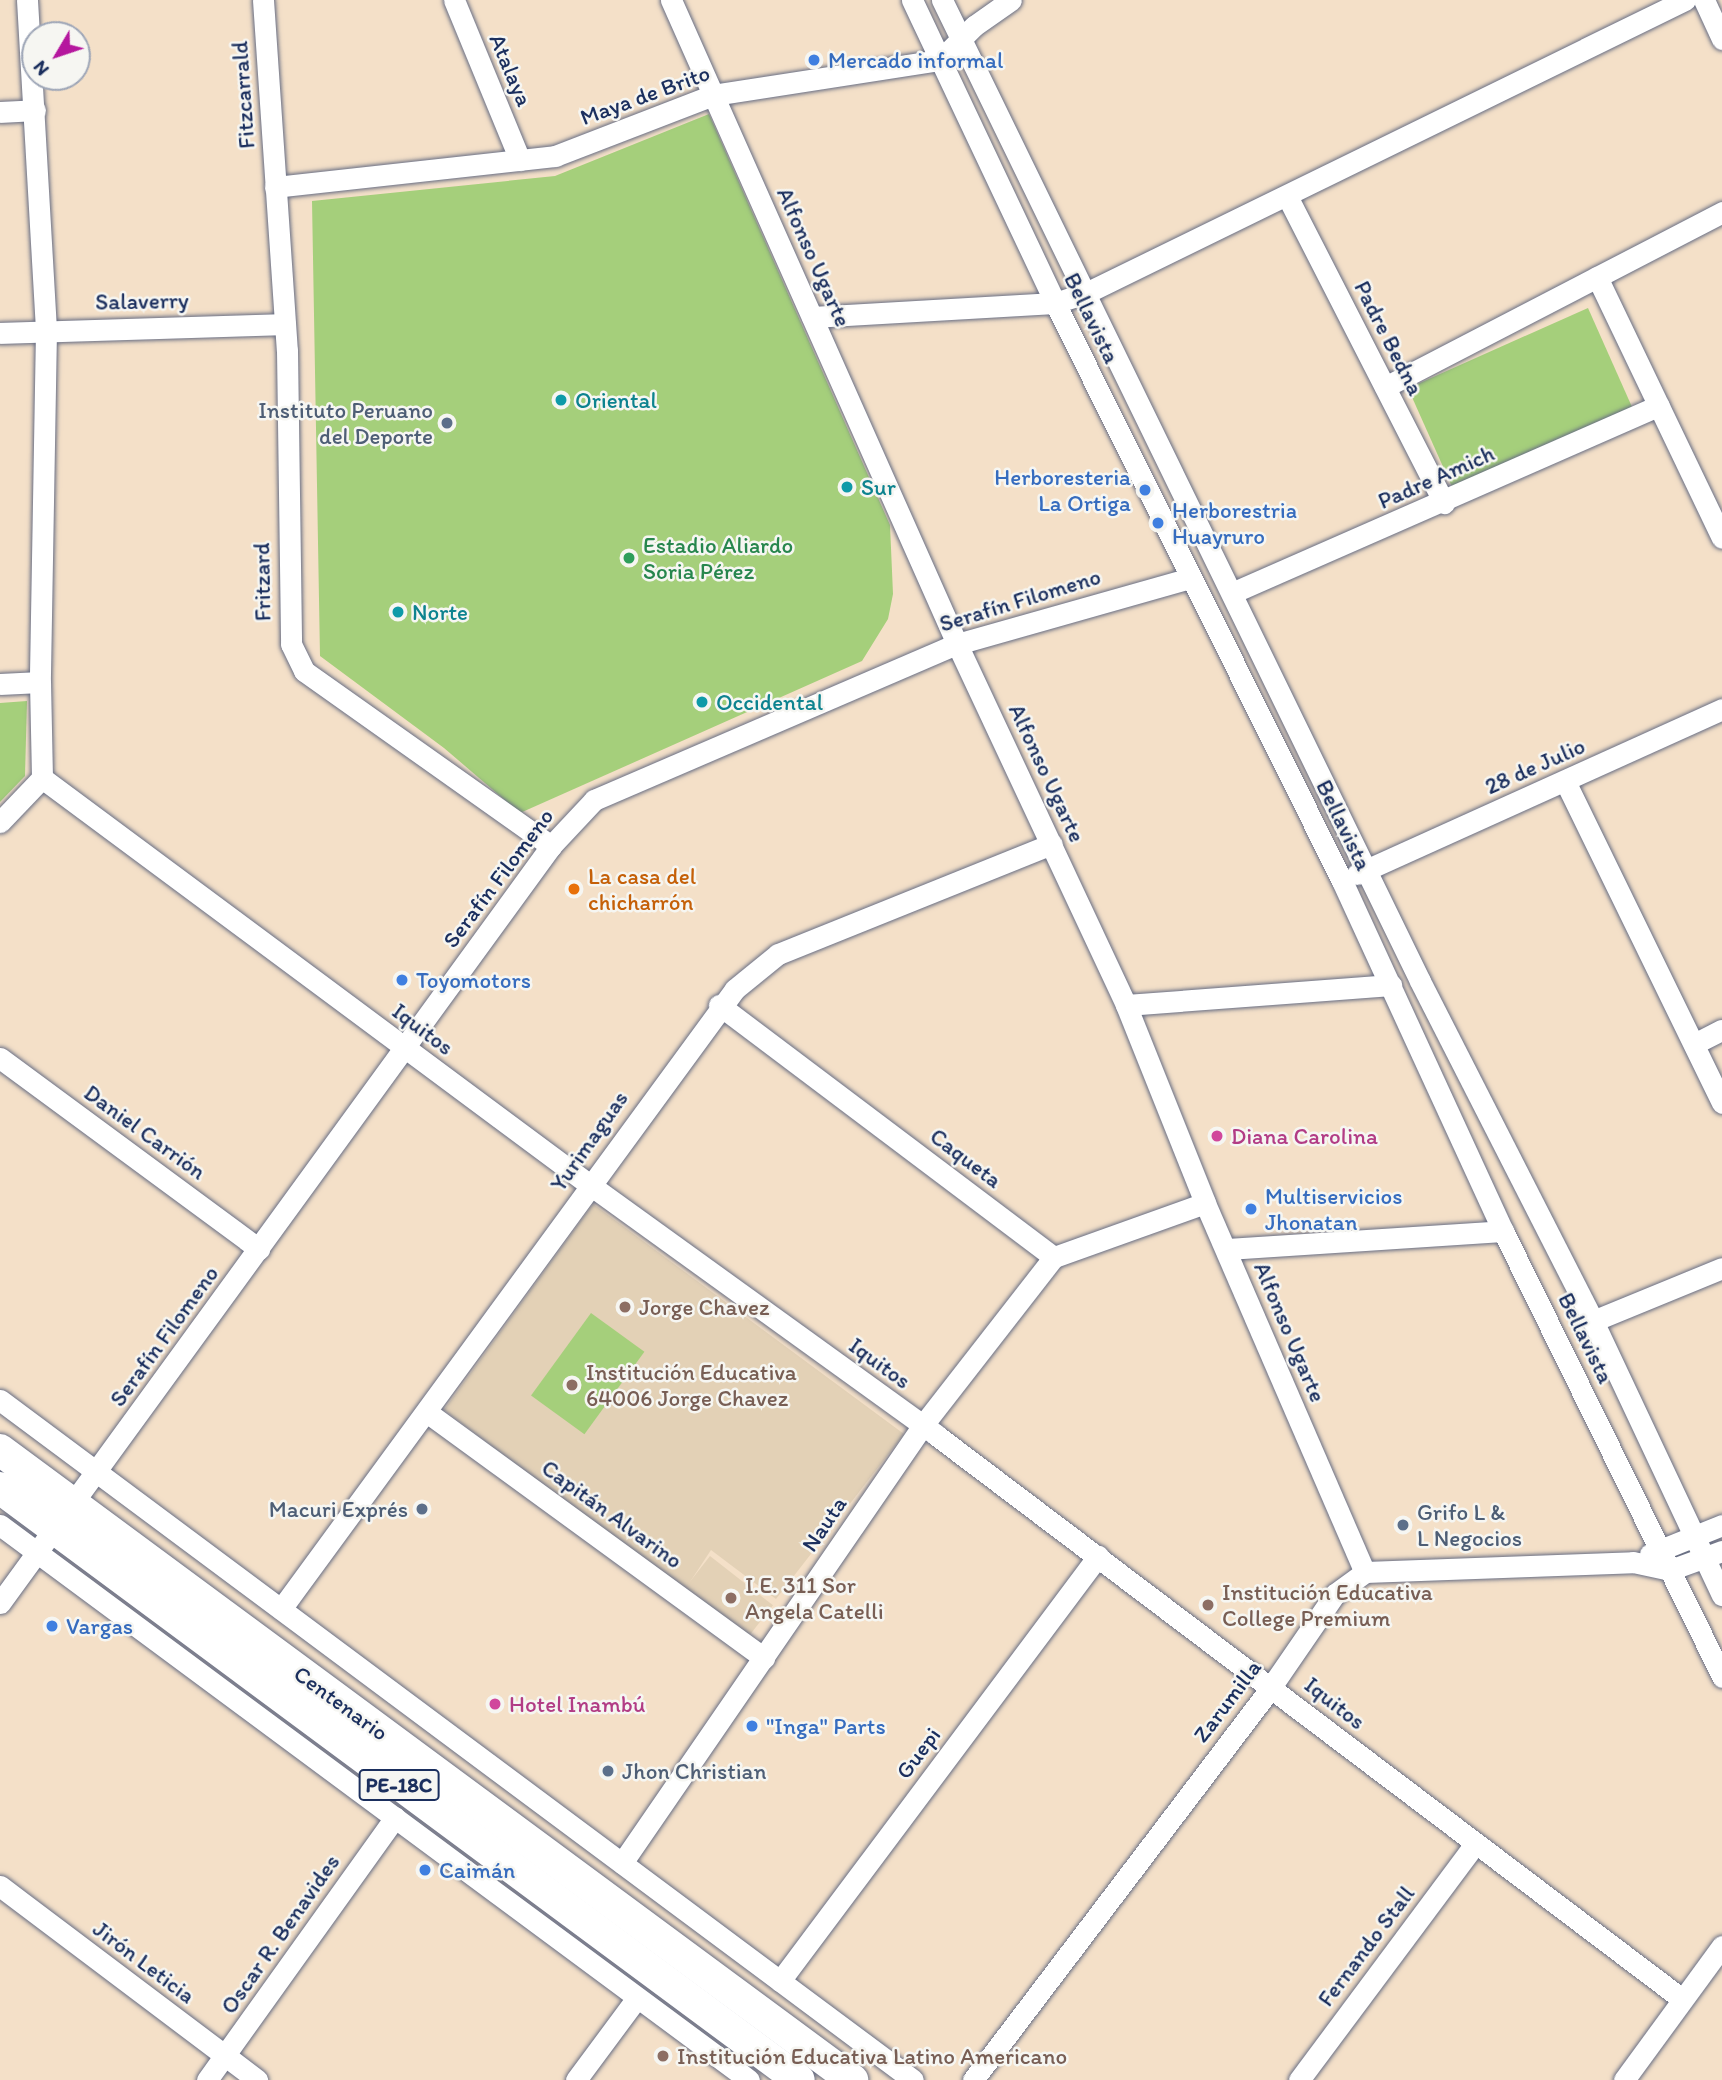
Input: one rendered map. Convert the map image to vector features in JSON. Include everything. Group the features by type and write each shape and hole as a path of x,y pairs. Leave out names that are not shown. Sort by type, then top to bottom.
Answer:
{"highway":[{"name":"Centenario","path":"0,1450 54,1529 852,2080"},
{"name":"Centenario","path":"0,1488 799,2080"}],"street":[{"path":"0,822 42,778 40,682 46,330 27,0"},
{"name":"Fitzcarrald","path":"263,0 275,187"},
{"name":"Atalaya","path":"454,0 520,160"},
{"name":"Alfonso Ugarte","path":"671,0 957,643 1126,1004 1205,1203 1365,1572"},
{"name":"Bellavista","path":"912,0 1055,303 1342,881 1503,1231 1722,1677"},
{"name":"Bellavista","path":"942,0 1535,1213 1593,1321 1694,1539 1713,1555 1722,1595"},
{"path":"940,60 974,26 1011,0"},
{"path":"812,317 1055,303 1086,293 1685,0"},
{"path":"1704,0 1722,39"},
{"name":"Maya de Brito","path":"275,187 555,156 713,95 940,60"},
{"path":"0,112 35,110"},
{"name":"Fritzard","path":"275,187 285,324 287,608 291,644 304,671 551,846"},
{"name":"Padre Bedna","path":"1287,196 1444,503"},
{"path":"1385,387 1722,212"},
{"path":"1597,277 1722,538"},
{"name":"Salaverry","path":"0,333 285,324"},
{"name":"Padre Amich","path":"1232,593 1444,503 1659,406"},
{"name":"Serafín Filomeno","path":"0,1603 406,1050 551,846 594,800 957,643 1190,578"},
{"path":"0,684 40,682"},
{"name":"28 de Julio","path":"1342,881 1722,709"},
{"name":"Iquitos","path":"42,778 406,1050 923,1425 1682,1999"},
{"path":"1565,781 1722,1103"},
{"name":"Yurimaguas","path":"281,1609 428,1413 719,1005 778,954 1052,844"},
{"path":"1126,1004 1391,985"},
{"name":"Caqueta","path":"719,1005 1054,1256"},
{"path":"1693,1044 1722,1030"},
{"name":"Daniel Carrión","path":"0,1058 259,1249"},
{"path":"1054,1256 1205,1203"},
{"path":"1226,1249 1503,1231"},
{"name":"Nauta","path":"622,1863 923,1425 1054,1256"},
{"path":"1593,1321 1722,1268"},
{"path":"0,1400 913,2080"},
{"name":"Capitán Alvarino","path":"428,1413 764,1658"},
{"path":"0,1525 54,1529 395,1816 750,2080"},
{"path":"1633,1562 1660,1549 1694,1539 1722,1525"},
{"path":"1365,1572 1633,1562 1670,1570 1713,1555"},
{"name":"Guepi","path":"780,1981 1098,1556"},
{"name":"Zarumilla","path":"973,2080 1271,1687 1335,1594 1365,1572"},
{"name":"Oscar R. Benavides","path":"206,2080 395,1816"},
{"name":"Fernando Stall","path":"1299,2080 1475,1844"},
{"name":"Jirón Leticia","path":"0,1886 257,2080"},
{"path":"1633,2077 1682,1999 1722,1946"},
{"path":"576,2080 638,1998"}],"shaded area":[{"name":"Jorge Chavez","path":"593,1204 904,1434 776,1599 711,1550 684,1591 444,1410"},
{"name":"I.E. 311 Sor Angela Catelli","path":"710,1556 773,1605 748,1638 685,1588"}],"green space":[{"name":"Estadio Aliardo Soria Pérez","path":"709,114 890,525 893,594 888,619 862,661 520,813 444,748 320,656 312,201 555,176"},
{"path":"1588,308 1634,412 1454,492 1408,388"},
{"path":"27,701 25,776 0,802 0,703"},
{"path":"591,1313 644,1352 584,1434 531,1396"}],"place":[{"name":"Mercado informal","path":"814,60"},
{"name":"Oriental","path":"561,400"},
{"name":"Instituto Peruano del Deporte","path":"447,423"},
{"name":"Sur","path":"847,487"},
{"name":"Herboresteria La Ortiga","path":"1145,490"},
{"name":"Herborestria Huayruro","path":"1158,523"},
{"name":"Estadio Aliardo Soria Pérez","path":"629,558"},
{"name":"Norte","path":"398,612"},
{"name":"Occidental","path":"702,702"},
{"name":"La casa del chicharrón","path":"574,889"},
{"name":"Toyomotors","path":"402,980"},
{"name":"Diana Carolina","path":"1217,1136"},
{"name":"Multiservicios Jhonatan","path":"1251,1209"},
{"name":"Jorge Chavez","path":"625,1307"},
{"name":"Institución Educativa 64006 Jorge Chavez","path":"572,1385"},
{"name":"Macuri Exprés","path":"422,1509"},
{"name":"Grifo L & L Negocios","path":"1403,1525"},
{"name":"I.E. 311 Sor Angela Catelli","path":"731,1598"},
{"name":"Institución Educativa College Premium","path":"1208,1605"},
{"name":"Vargas","path":"52,1626"},
{"name":"Hotel Inambú","path":"495,1704"},
{"name":"\"Inga\" Parts","path":"752,1726"},
{"name":"Jhon Christian","path":"608,1771"},
{"name":"Caimán","path":"425,1870"},
{"name":"Institución Educativa Latino Americano","path":"663,2056"}]}
